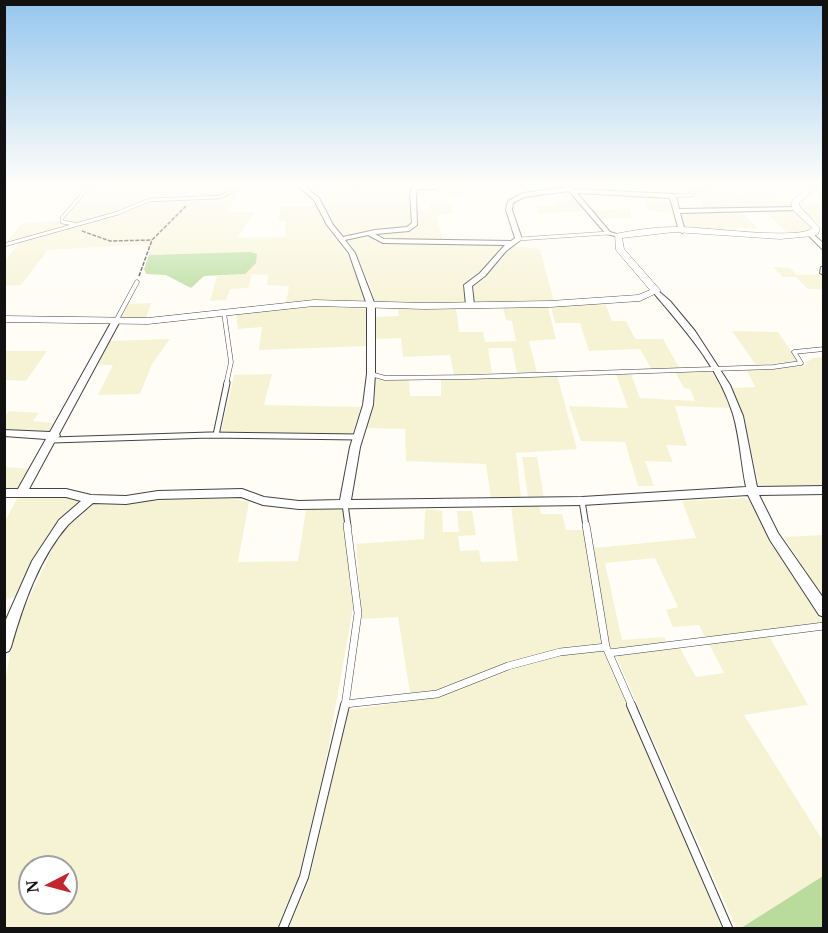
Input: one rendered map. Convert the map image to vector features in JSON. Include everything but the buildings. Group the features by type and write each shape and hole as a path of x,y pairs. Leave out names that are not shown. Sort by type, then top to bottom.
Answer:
{"street":[{"path":"332,228 352,253 371,305 371,374 368,405 358,437 345,504"},
{"path":"342,239 411,228"},
{"path":"470,305 468,285 482,278 496,257 519,239 515,228"},
{"path":"607,228 613,234 620,250 673,307 729,390 738,415 753,493 762,514 824,610"},
{"path":"613,234 682,231 784,236 816,230 824,249"},
{"path":"370,234 383,241 511,243"},
{"path":"4,320 116,321 224,313 314,303 550,304 640,298 656,291"},
{"path":"22,492 54,438 116,321"},
{"path":"4,433 54,438"},
{"path":"4,493 66,493 91,499 126,501 158,495 242,493 263,501 299,505 582,501 753,493 786,489 824,490"},
{"path":"4,647 10,623 50,541 64,522 91,499"}],"lane":[{"path":"4,245 69,228"},
{"path":"519,239 613,234"},
{"path":"116,321 137,282"},
{"path":"216,435 231,362 224,313"},
{"path":"371,374 385,378 716,370 791,365 801,363 794,352 824,349"},
{"path":"54,438 216,435 358,437"},
{"path":"582,501 607,650 728,928"},
{"path":"283,928 304,877 345,704 358,613 345,504"},
{"path":"345,704 437,694 508,666 560,652 607,650 824,626"}],"path":[{"path":"77,228 85,233 110,241 152,240"},
{"path":"137,282 152,240 165,228"}],"shaded area":[{"path":"18,228 63,228 5,244"},
{"path":"66,228 244,228 237,238 285,237 286,228 329,228 346,249 367,301 286,303 289,286 267,285 268,275 252,274 248,288 230,289 226,300 210,301 217,276 245,274 161,254 149,255 152,244 48,250 21,285 5,286 4,262 20,242"},
{"path":"336,228 405,228 344,238"},
{"path":"440,228 442,239 378,238 376,234 379,232"},
{"path":"683,228 757,228 758,229 736,228 738,232"},
{"path":"782,228 810,228 807,232 789,234"},
{"path":"370,235 375,241 384,242 505,246 480,277 465,284 466,301 463,304 375,304 371,287 352,246 346,240"},
{"path":"511,246 540,249 554,302 474,303 471,287 484,279"},
{"path":"773,267 790,268 797,275 821,274 823,289 808,289 796,277 783,277"},
{"path":"151,303 146,318 121,319 128,304"},
{"path":"605,303 612,321 626,321 635,339 663,339 680,369 652,370 640,349 589,351 580,323 555,323 551,307"},
{"path":"313,306 366,309 366,346 259,350 262,327 238,329 236,315"},
{"path":"548,307 556,339 529,341 537,372 517,373 512,348 488,348 492,373 454,375 450,355 403,357 401,338 375,339 376,317 399,316 398,309 456,308 459,332 483,332 485,342 516,341 512,321 506,320 503,308"},
{"path":"732,331 778,332 798,361 756,365"},
{"path":"170,339 152,364 140,394 98,395 113,365 98,365 110,341"},
{"path":"5,351 47,351 26,381 5,380"},
{"path":"822,357 823,487 766,488 759,485 749,441 732,388 755,387 747,370 806,366 805,363 813,358"},
{"path":"675,372 712,372 723,389 730,408 675,406 687,446 666,445 673,462 645,461 654,486 638,486 625,442 581,441 569,406 628,408 616,374 631,374 640,398 695,401 690,389 684,388"},
{"path":"272,374 264,405 361,407 352,435 221,432 234,375"},
{"path":"557,375 577,449 516,453 521,497 491,499 486,464 406,461 405,429 366,428 375,403 375,379 409,380 410,396 441,396 441,380"},
{"path":"9,411 39,413 33,421 53,423 48,433 5,430 5,416"},
{"path":"522,457 537,457 544,498 528,497"},
{"path":"4,467 32,469 19,490 5,491"},
{"path":"19,495 61,497 83,501 49,533 17,596 5,600 5,521"},
{"path":"229,498 249,502 238,562 298,561 306,509 342,507 353,608 325,766 298,878 277,928 4,928 5,682 15,629 55,543 65,527 93,503"},
{"path":"744,498 750,501 823,623 705,637 699,625 673,627 666,610 678,607 655,558 605,563 622,640 664,637 667,643 610,649 594,548 696,538 682,501"},
{"path":"539,505 541,514 562,514 566,530 583,530 602,643 562,647 436,690 410,693 398,617 362,619 356,544 424,539 425,509 442,511 443,532 459,532 457,511 472,511 476,535 458,536 460,551 479,550 481,562 518,561 511,506"},
{"path":"824,535 823,598 784,537"},
{"path":"769,636 808,705 744,715 823,841 823,876 741,928 736,928 616,656 680,648 696,677 724,673 709,644"},
{"path":"600,649 606,652 722,928 289,928 309,881 348,710 437,697 508,671 561,655"}],"green space":[{"path":"251,252 257,254 256,263 245,274 204,276 191,288 166,275 146,274 144,269 149,255"},
{"path":"823,876 823,928 741,928"}]}
